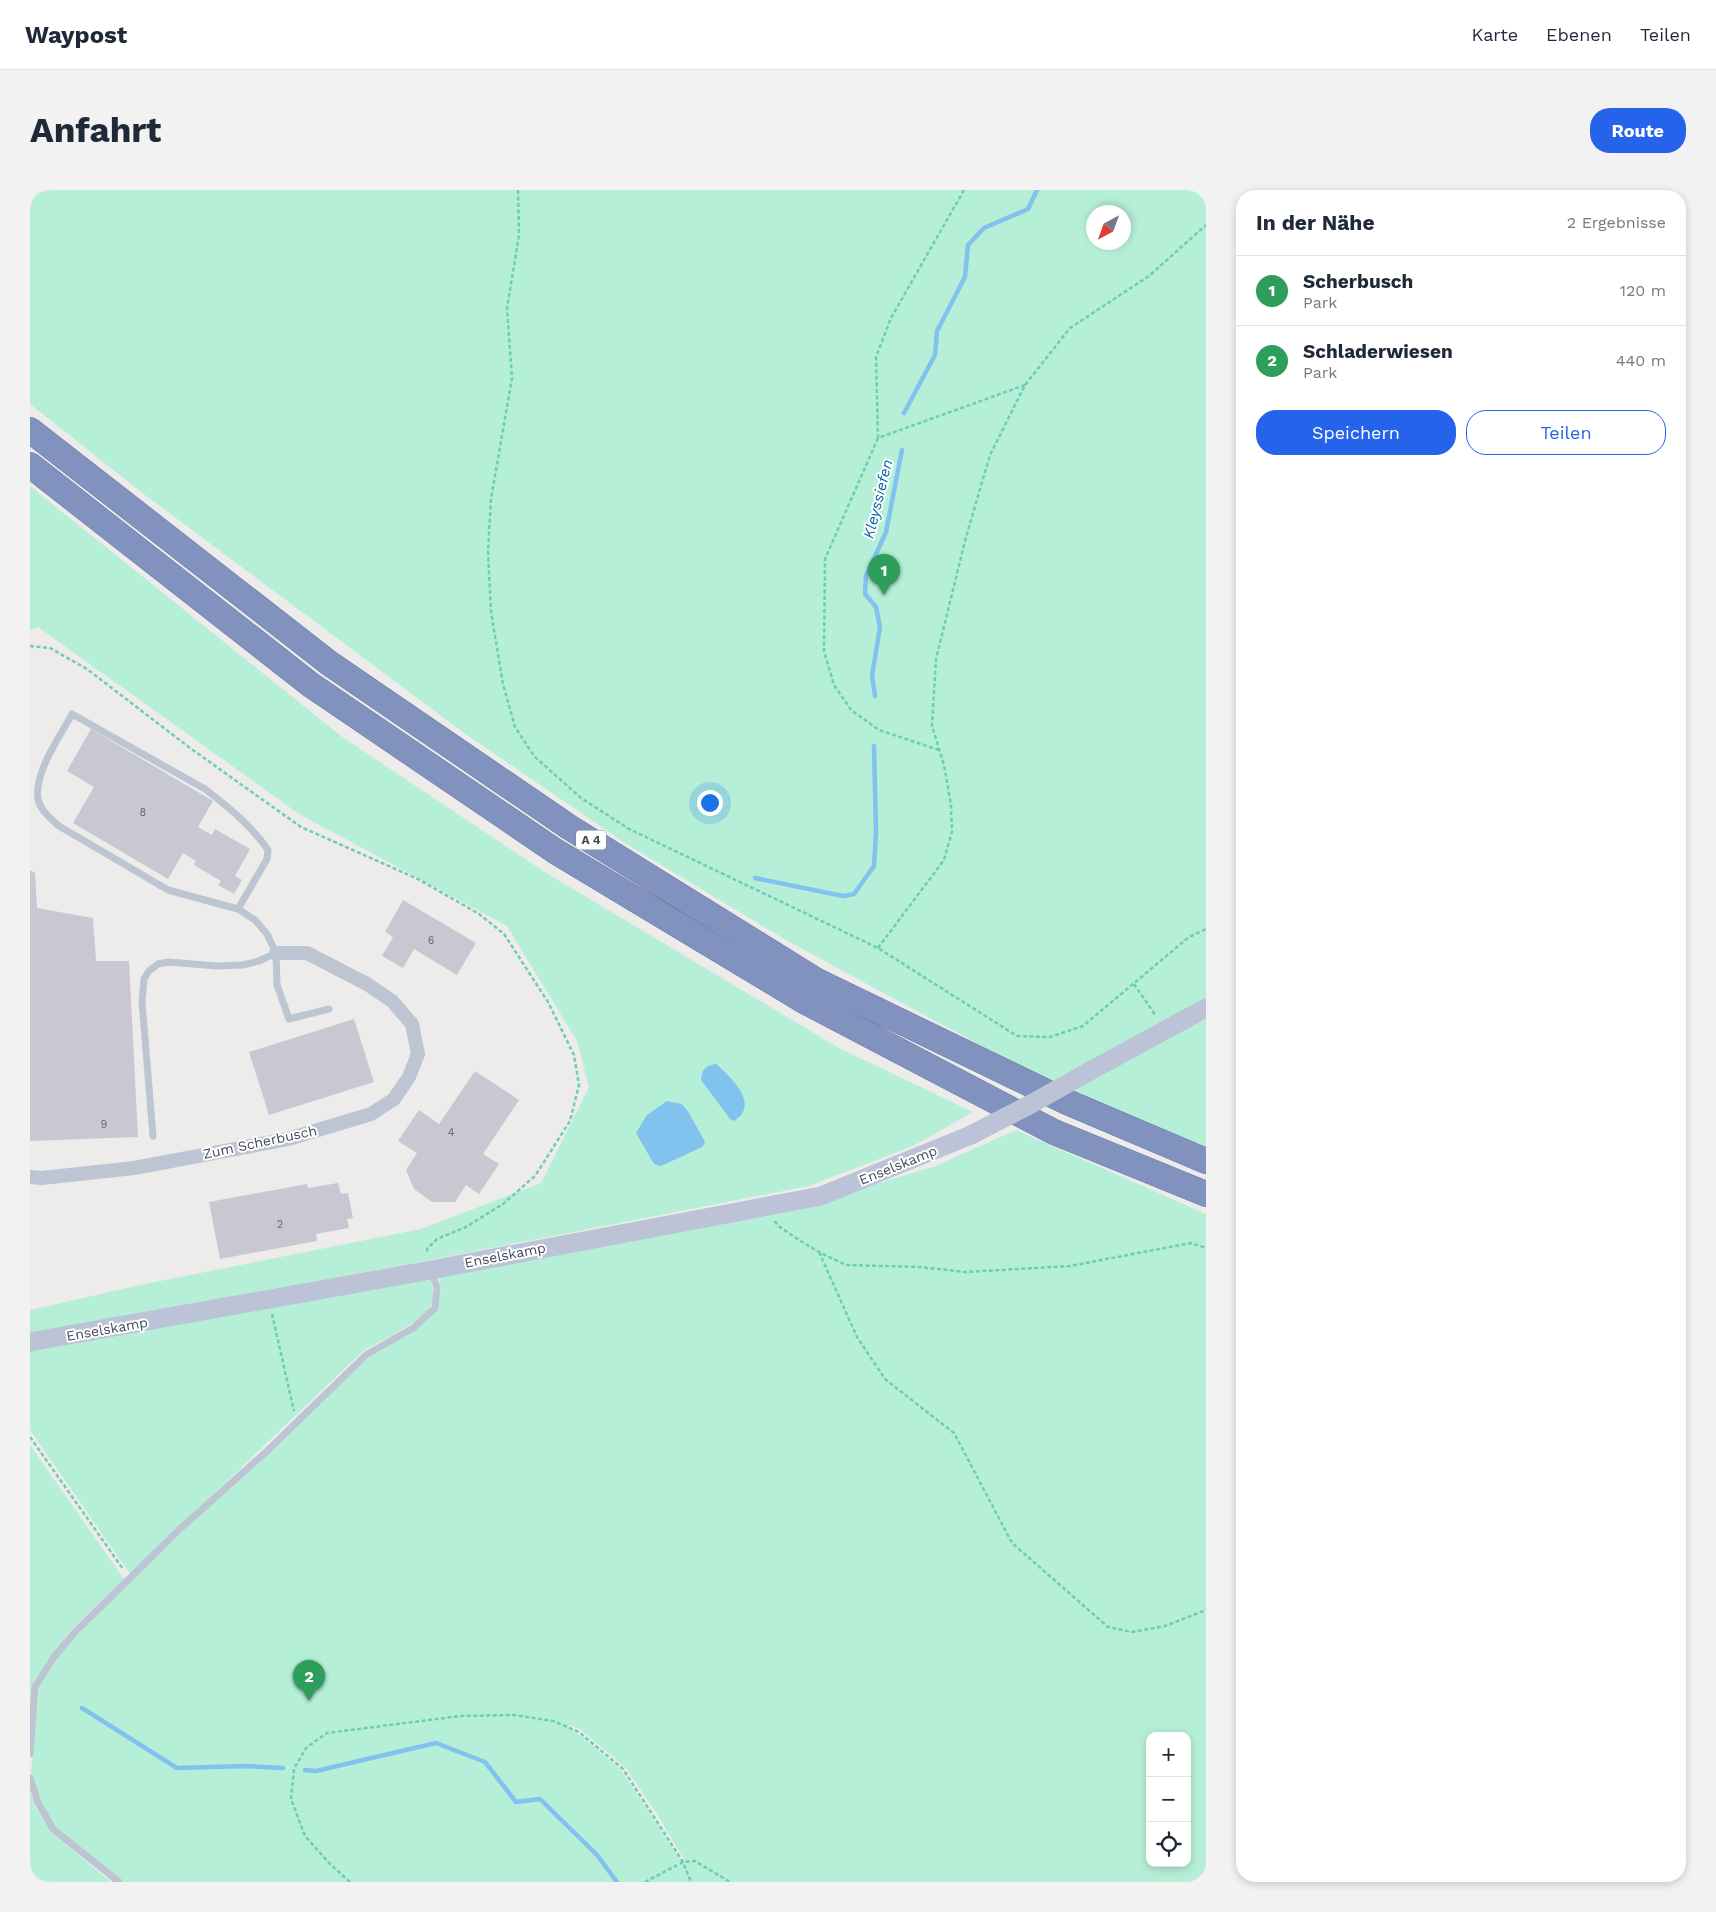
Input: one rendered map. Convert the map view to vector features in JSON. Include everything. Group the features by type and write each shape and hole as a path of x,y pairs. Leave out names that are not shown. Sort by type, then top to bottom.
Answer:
{"highway":[{"name":"A 4","path":"30,430 329,663 594,842 817,981 1067,1102 1206,1161"},
{"name":"A 4","path":"30,466 311,686 555,851 806,1002 1054,1132 1206,1194"}],"main road":[{"name":"Enselskamp","path":"30,1342 431,1270 822,1196 971,1135 1206,1008"}],"street":[{"name":"Zum Scherbusch","path":"30,1178 134,1168 288,1139 371,1114 394,1099 409,1077 418,1054 412,1024 392,1001 367,984 307,953 276,953"}],"lane":[{"path":"238,909 267,859 268,850 261,840 220,800 205,789 72,714 41,772 38,800 46,814 59,826 168,890 238,909 255,920 267,934 276,953 277,985 289,1019 329,1009"},
{"path":"153,1136 142,1002 144,979 149,971 158,964 168,962 217,966 243,965 259,962 276,953"},
{"path":"30,1754 36,1687 54,1657 75,1632 180,1529 297,1422 366,1355 414,1328 435,1308 437,1288 431,1270"},
{"path":"30,1778 38,1803 53,1829 119,1882"}],"path":[{"path":"518,190 519,235 507,308 512,378 491,499 488,552 491,612 503,684 515,727 534,756 575,792 630,829 878,948 1017,1036 1050,1037 1083,1026 1189,937 1206,928"},
{"path":"939,750 879,730 851,710 834,684 824,651 825,559 878,438 876,357 891,318 964,190"},
{"path":"878,948 944,860 952,832 952,805 944,765 932,726 936,659 966,537 990,455 1025,385 1070,328 1149,276 1206,225"},
{"path":"878,438 1025,385"},
{"path":"30,646 50,648 87,668 190,748 301,827 418,879 478,914 504,934 548,1002 574,1055 579,1085 570,1121 535,1176 503,1204 466,1227 437,1239 427,1248 431,1270"},
{"path":"1134,984 1165,1029"},
{"path":"767,1207 777,1225 819,1252 846,1265 920,1267 965,1272 1070,1266 1191,1243 1206,1248"},
{"path":"819,1252 856,1337 885,1379 954,1433 1012,1543 1108,1627 1132,1632 1165,1626 1206,1610"},
{"path":"269,1299 297,1422"},
{"path":"30,1437 130,1579"},
{"path":"350,1882 330,1864 305,1836 291,1799 294,1769 306,1748 327,1733 460,1716 514,1715 554,1721 578,1732 623,1769 683,1862 692,1882"},
{"path":"645,1882 683,1862 695,1861 730,1882"}],"green space":[{"path":"30,190 1206,190 1206,1151 1070,1094 784,939 625,843 464,733 141,492 30,404"},
{"path":"30,486 341,736 548,874 839,1048 973,1112 913,1146 809,1186 425,1261 30,1333 30,1310 140,1285 421,1229 541,1183 589,1087 577,1041 507,926 299,814 38,627 30,630"},
{"path":"1016,1130 1206,1214 1206,1882 124,1882 56,1827 41,1803 31,1773 39,1687 56,1658 78,1633 184,1530 367,1359 414,1330 438,1310 441,1289 438,1274 824,1199 933,1167","holes":["569,1725 580,1729 626,1768 685,1861 677,1866 677,1864 682,1862 621,1770 584,1738 568,1728"]},
{"path":"430,1278 433,1298 427,1311 411,1324 364,1350 130,1574 30,1430 30,1351"},
{"path":"30,1445 124,1579 71,1630 50,1658 33,1687 30,1720"},
{"path":"30,1791 35,1807 52,1833 111,1882 30,1882"}],"water":[{"path":"716,1064 741,1091 744,1099 745,1107 742,1114 734,1121 730,1119 701,1080 705,1069"},
{"path":"667,1101 682,1104 705,1142 702,1147 661,1166 654,1164 636,1133 647,1115"}],"building":[{"path":"91,729 213,801 198,827 212,835 215,829 250,849 235,876 242,880 234,894 218,885 221,881 194,865 196,861 183,853 168,879 73,823 94,787 67,771"},
{"path":"30,870 35,873 37,908 93,918 96,961 129,961 138,1137 30,1141"},
{"path":"403,900 476,943 457,975 414,949 403,968 382,956 393,937 385,932"},
{"path":"354,1019 374,1082 269,1115 249,1052"},
{"path":"475,1071 519,1100 483,1154 499,1164 479,1194 466,1185 455,1202 432,1202 414,1189 406,1170 417,1153 398,1141 419,1110 439,1124"},
{"path":"338,1183 341,1194 348,1193 353,1218 347,1219 349,1228 316,1234 317,1241 220,1259 209,1202 307,1184 308,1188"}],"waterway":[{"name":"Kleyssiefen","path":"904,413 935,355 937,331 965,277 968,245 984,228 1028,209 1037,190"},
{"name":"Kleyssiefen","path":"875,696 872,676 880,627 876,607 865,594 866,576 886,532 902,450"},
{"name":"Kleyssiefen","path":"755,878 843,896 854,894 874,866 876,832 874,746"},
{"path":"82,1708 177,1768 246,1766 283,1768"},
{"path":"305,1770 316,1771 436,1743 485,1762 516,1802 540,1799 597,1855 617,1882"}],"place":[{"name":"Scherbusch","path":"884,595"},
{"name":"Schladerwiesen","path":"309,1701"}]}
